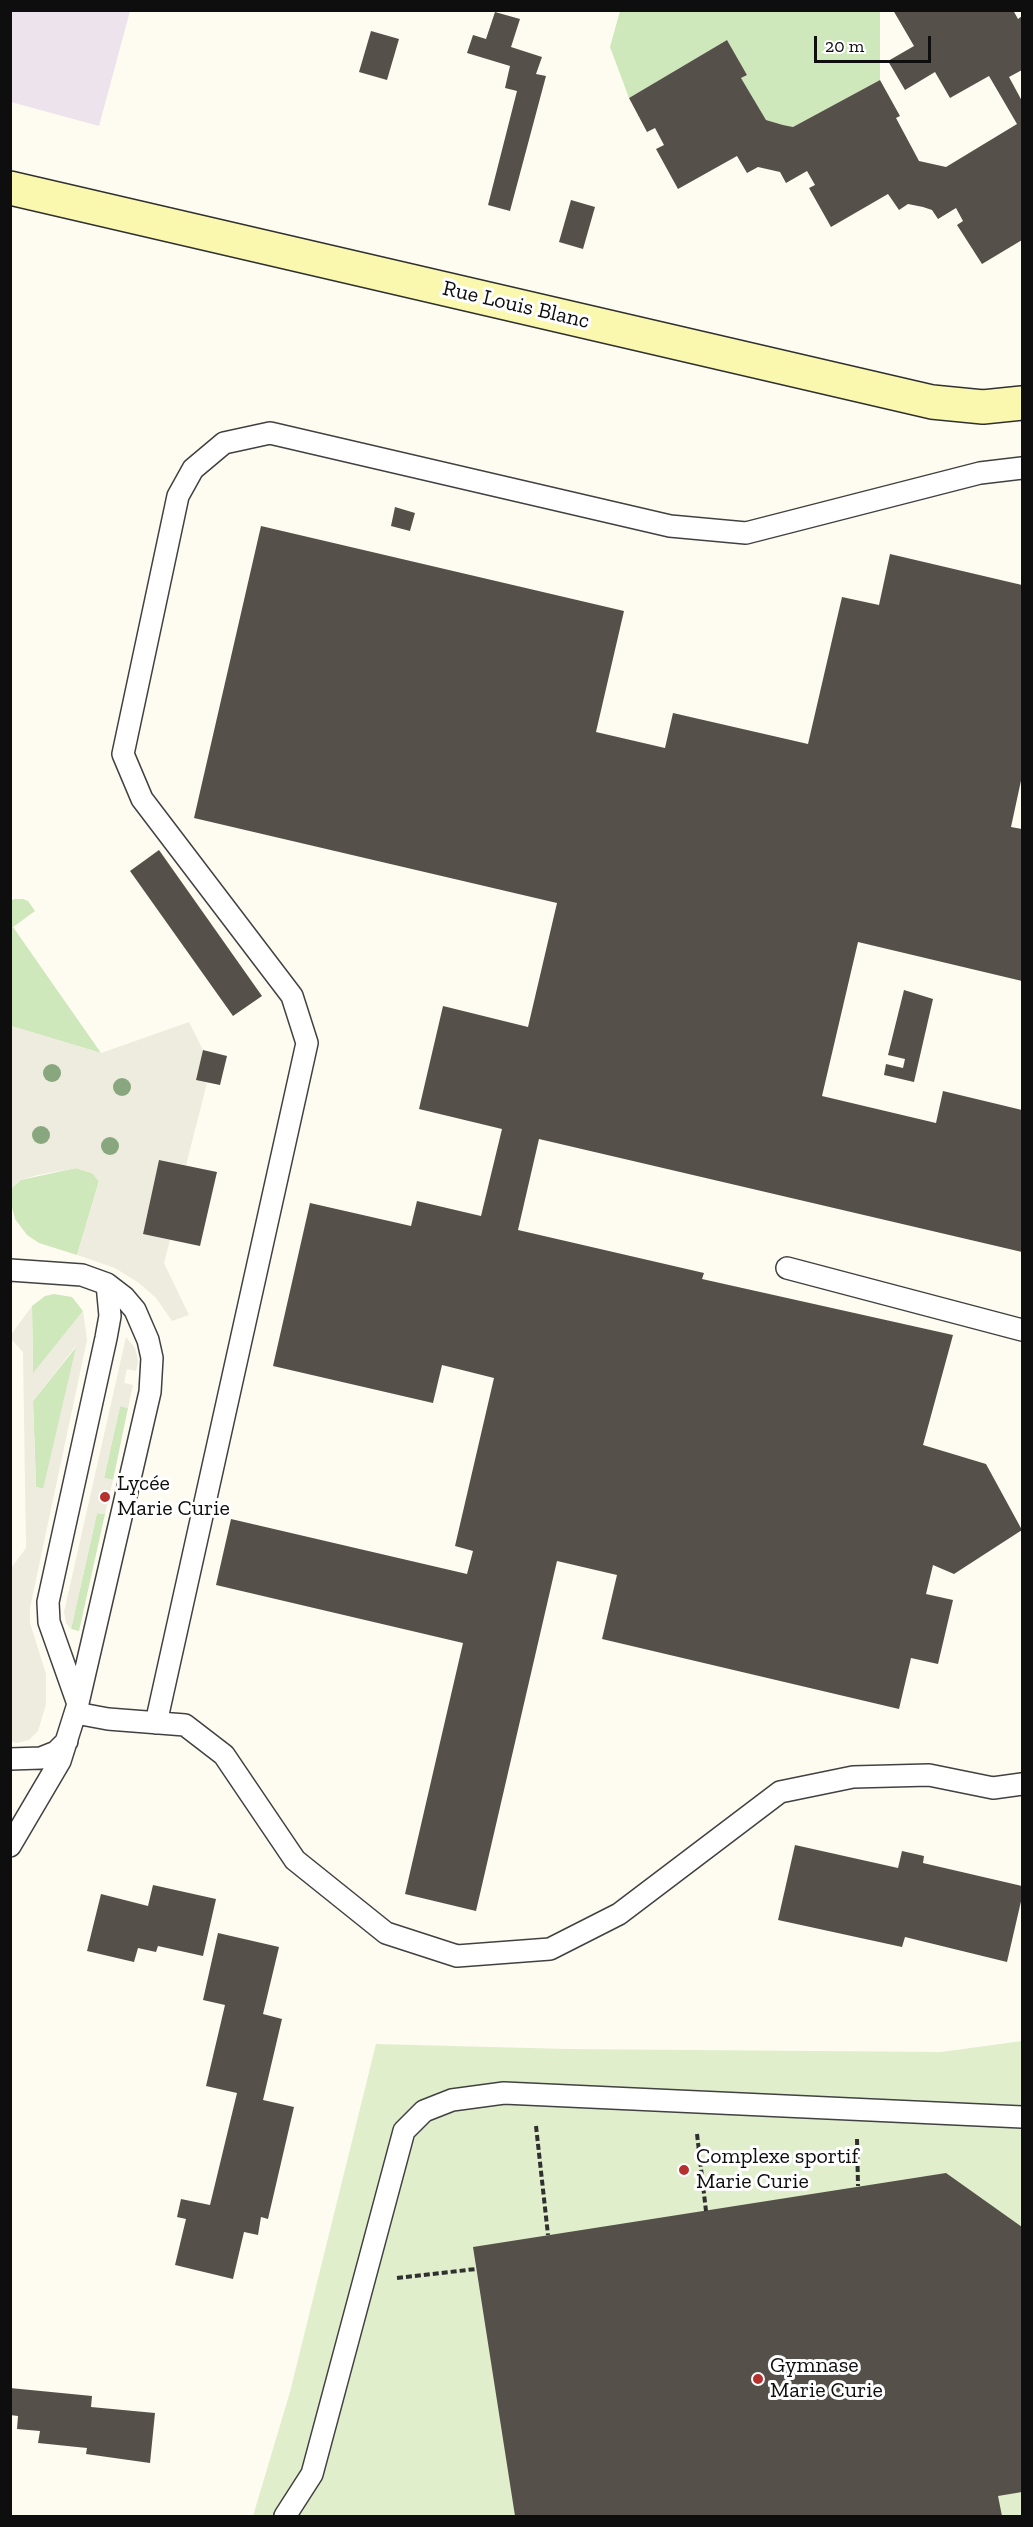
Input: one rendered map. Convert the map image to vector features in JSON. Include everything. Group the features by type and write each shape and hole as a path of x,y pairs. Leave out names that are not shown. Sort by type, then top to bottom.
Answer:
{"street":[{"name":"Rue Louis Blanc","path":"10,188 932,402 983,407 1023,403"}],"lane":[{"path":"156,1723 307,1043 292,996 142,799 123,754 178,496 193,469 224,443 270,434 670,526 747,532 980,472 1023,468"},
{"path":"787,1268 1023,1330"},
{"path":"10,1270 82,1275 107,1284 124,1297 143,1324 152,1358 150,1392 68,1740 52,1776 10,1846"},
{"path":"77,1708 50,1622 48,1602 106,1338 110,1316 107,1284"},
{"path":"77,1708 108,1719 185,1725 224,1755 295,1860 386,1933 457,1956 549,1949 619,1914 780,1792 864,1777 929,1775 993,1788 1023,1784"},
{"path":"10,1759 41,1758 56,1752 68,1740"},
{"path":"285,2517 312,2474 404,2132 424,2110 452,2100 504,2093 1023,2117"}],"path":[{"path":"533,2094 548,2235"},
{"path":"694,2102 706,2211"},
{"path":"856,2110 858,2186"},
{"path":"364,2282 476,2269"}],"shaded area":[{"path":"10,11 130,11 99,126 11,102"},
{"path":"189,1022 203,1050 196,1079 207,1083 186,1165 159,1160 143,1233 170,1240 164,1263 189,1315 172,1321 156,1298 139,1283 115,1268 77,1255 99,1182 92,1173 76,1168 38,1175 21,1180 11,1189 11,1026 101,1053"},
{"path":"32,1306 33,1373 83,1311 87,1340 30,1608 30,1623 46,1674 46,1704 38,1731 29,1740 17,1743 10,1741 10,1613 12,1567 26,1548 23,1352 10,1336","holes":["76,1347 43,1489 36,1487 33,1401"]},
{"path":"126,1337 135,1348 138,1361 136,1371 127,1369 124,1383 133,1385 128,1408 120,1406 104,1478 113,1480 105,1514 97,1513 71,1629 66,1623 64,1612"}],"green space":[{"path":"620,11 880,11 880,80 793,127 783,125 766,120 741,78 747,75 727,40 629,98 610,47"},
{"path":"15,899 28,901 35,911 13,927 101,1053 11,1026 10,901"},
{"path":"76,1168 92,1173 99,1181 77,1255 39,1243 27,1235 15,1219 10,1189 21,1180"},
{"path":"54,1294 72,1297 83,1311 33,1374 32,1306 45,1296"},
{"path":"77,1346 44,1489 36,1487 33,1401"},
{"path":"120,1406 128,1408 113,1480 104,1478"},
{"path":"97,1513 105,1514 79,1631 71,1629"},
{"name":"Complexe sportif Marie Curie","path":"1022,2041 1022,2516 253,2516 290,2392 376,2044 568,2049 941,2052"}],"building":[{"path":"893,10 1013,10 1018,19 1022,16 1022,70 1009,77 1022,101 1022,240 982,264 957,225 963,221 956,208 938,219 932,210 923,207 908,204 899,210 888,194 831,227 809,188 815,185 807,171 786,183 780,172 758,167 747,173 737,156 678,189 656,149 664,145 655,128 647,132 629,98 727,40 747,75 741,78 766,120 783,125 793,127 880,80 900,116 896,118 919,161 946,167 1017,124 989,76 950,98 935,72 905,90 888,61 914,46"},
{"path":"495,12 520,19 511,47 542,57 536,74 546,76 510,211 488,205 517,91 505,88 510,66 467,53 473,35 486,39"},
{"path":"371,31 399,39 387,80 359,72"},
{"path":"571,200 595,207 583,249 559,242"},
{"path":"395,507 415,513 410,531 391,526"},
{"path":"261,526 624,611 596,732 665,748 673,713 808,744 842,597 879,605 890,554 1022,585 1022,776 1011,827 1022,829 1022,981 858,942 822,1096 936,1123 943,1091 1022,1110 1022,1252 539,1139 518,1230 704,1273 702,1279 953,1335 923,1445 986,1464 1022,1530 954,1574 933,1565 926,1594 953,1600 938,1664 911,1658 899,1709 602,1639 617,1575 557,1561 476,1911 405,1894 463,1643 216,1585 231,1519 467,1574 473,1551 455,1546 494,1378 442,1365 433,1403 273,1366 310,1203 411,1226 417,1201 481,1216 502,1129 419,1109 443,1006 528,1027 557,903 194,818"},
{"path":"159,850 262,996 233,1016 130,871"},
{"path":"904,990 933,999 914,1082 884,1075 886,1064 903,1068 905,1059 888,1055"},
{"path":"203,1050 227,1056 220,1085 196,1080"},
{"path":"159,1160 217,1172 200,1246 143,1234"},
{"path":"795,1845 898,1868 902,1851 924,1856 923,1863 1022,1886 1022,1897 1007,1962 905,1937 902,1947 778,1920"},
{"path":"153,1885 216,1899 203,1956 158,1946 156,1952 138,1948 134,1962 87,1951 101,1894 148,1906"},
{"path":"218,1933 279,1947 263,2014 282,2019 263,2100 294,2107 268,2219 261,2217 258,2235 244,2232 233,2279 175,2265 186,2219 177,2217 181,2199 210,2205 237,2093 206,2086 225,2005 203,2000"},
{"name":"Gymnase Marie Curie","path":"946,2173 1022,2227 1022,2492 998,2496 1002,2516 515,2516 473,2247"},
{"path":"10,2388 92,2396 91,2407 155,2413 150,2463 86,2454 87,2448 38,2443 40,2431 17,2429 18,2416 10,2415"}],"place":[{"name":"Lycée Marie Curie","path":"105,1497"},
{"name":"Complexe sportif Marie Curie","path":"684,2170"},
{"name":"Gymnase Marie Curie","path":"758,2379"}]}
